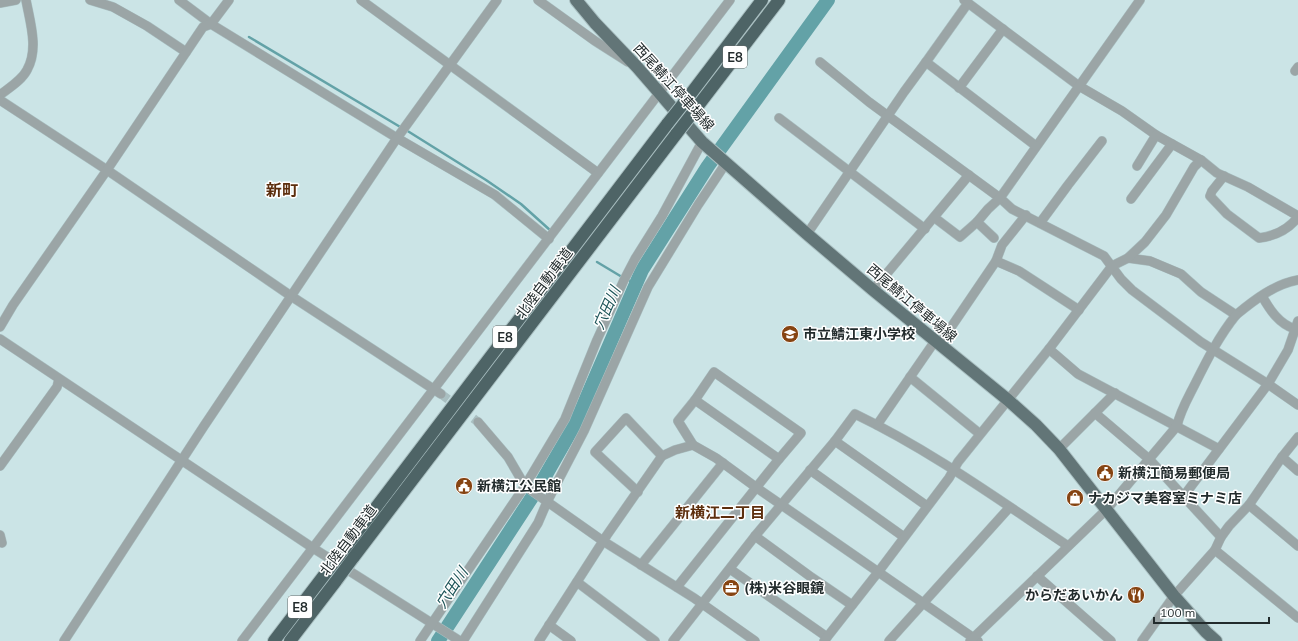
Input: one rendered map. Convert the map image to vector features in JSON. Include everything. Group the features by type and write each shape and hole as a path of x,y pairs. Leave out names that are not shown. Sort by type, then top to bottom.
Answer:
{"highway":[{"name":"北陸自動車道","path":"274,641 762,0"},
{"name":"北陸自動車道","path":"290,641 779,0"}],"main road":[{"name":"西尾鯖江停車場線","path":"576,0 705,144 873,290 1036,424 1060,449 1174,596 1216,641"}],"street":[{"path":"0,3 16,0"},
{"path":"0,95 27,71 32,57 32,33 26,0"},
{"path":"90,0 113,7 147,26 186,52"},
{"path":"179,0 211,24 397,138 495,195 549,239"},
{"path":"0,326 203,27 211,24 229,0"},
{"path":"361,0 598,173"},
{"path":"65,641 182,461 397,138 497,0"},
{"path":"538,0 595,41 637,68"},
{"path":"242,641 313,548 437,392 598,173 730,0"},
{"path":"934,218 960,237 1000,198 1140,0"},
{"path":"807,234 966,2 1079,86 1122,111 1156,135 1201,160 1217,173 1224,176 1248,187 1298,216 1291,226 1277,234 1271,237 1259,238 1227,214 1210,196 1212,191 1224,176"},
{"path":"959,88 1003,29"},
{"path":"820,62 869,102 889,115 1000,198 1012,209 1104,256 1121,279 1132,290 1212,350 1268,384 1298,405"},
{"path":"926,62 1036,146"},
{"path":"0,100 107,170 291,296 437,392"},
{"path":"779,118 925,229"},
{"path":"1137,166 1156,135"},
{"path":"1040,223 1102,141"},
{"path":"420,641 527,487 565,419 596,340 635,258 705,144"},
{"path":"1131,199 1172,144"},
{"path":"730,568 825,639 879,571 949,478 958,462 1049,349 1112,266 1128,258 1145,242 1162,220 1188,180 1194,167 1201,160"},
{"path":"0,340 313,548 462,641 538,523 546,501 584,431 648,287 725,161"},
{"path":"873,290 969,176"},
{"path":"877,425 910,377 937,343 996,261 1002,245 1026,215"},
{"path":"977,222 994,238"},
{"path":"1128,258 1150,261 1181,274 1201,292 1236,315"},
{"path":"996,261 1019,271 1079,310"},
{"path":"677,587 757,488 779,459 801,433 714,372 678,421 693,445 716,458 757,488 924,602 974,640 1037,576 1107,509 1176,426 1179,414 1212,350 1236,315 1262,296 1289,281 1298,280"},
{"path":"1262,296 1271,310 1287,327 1296,325"},
{"path":"1183,497 1268,384 1288,350 1296,325"},
{"path":"1049,349 1078,374 1219,449"},
{"path":"910,377 980,434"},
{"path":"1,463 57,387 59,379"},
{"path":"1060,449 1115,393"},
{"path":"694,400 779,459"},
{"path":"1095,413 1149,458 1221,537"},
{"path":"673,641 755,536 835,441 855,414 877,425 954,470 1068,546"},
{"path":"638,492 595,452 628,416 662,456"},
{"path":"478,422 508,457 527,487 603,541 677,587 755,641"},
{"path":"1142,641 1174,596 1215,550 1221,537 1229,526 1249,505 1282,457 1298,437"},
{"path":"835,441 927,506"},
{"path":"539,641 603,541 662,456 675,450 693,445"},
{"path":"1282,457 1298,471"},
{"path":"641,565 723,463"},
{"path":"810,470 904,537"},
{"path":"1249,505 1298,546"},
{"path":"888,641 1009,508"},
{"path":"755,536 810,577 852,605"},
{"path":"1215,550 1298,618"},
{"path":"1037,576 1112,641"},
{"path":"577,582 655,641"},
{"path":"549,625 571,641"}],"waterway":[{"name":"穴田川","path":"438,641 540,485 575,424 642,270 708,166 828,0"},
{"path":"249,37 402,128"},
{"path":"406,130 486,180 521,204 551,231"},
{"path":"597,262 622,277"},
{"path":"627,279 636,285"}],"tunnel":[{"path":"441,394 478,422"}],"place":[{"name":"市立鯖江東小学校","path":"790,334"},
{"name":"新横江簡易郵便局","path":"1105,473"},
{"name":"新横江公民館","path":"464,486"},
{"name":"ナカジマ美容室ミナミ店","path":"1075,498"},
{"name":"(株)米谷眼鏡","path":"731,588"},
{"name":"からだあいかん","path":"1136,595"}],"district":[{"name":"新町","path":"282,190"},
{"name":"新横江二丁目","path":"720,513"}]}
